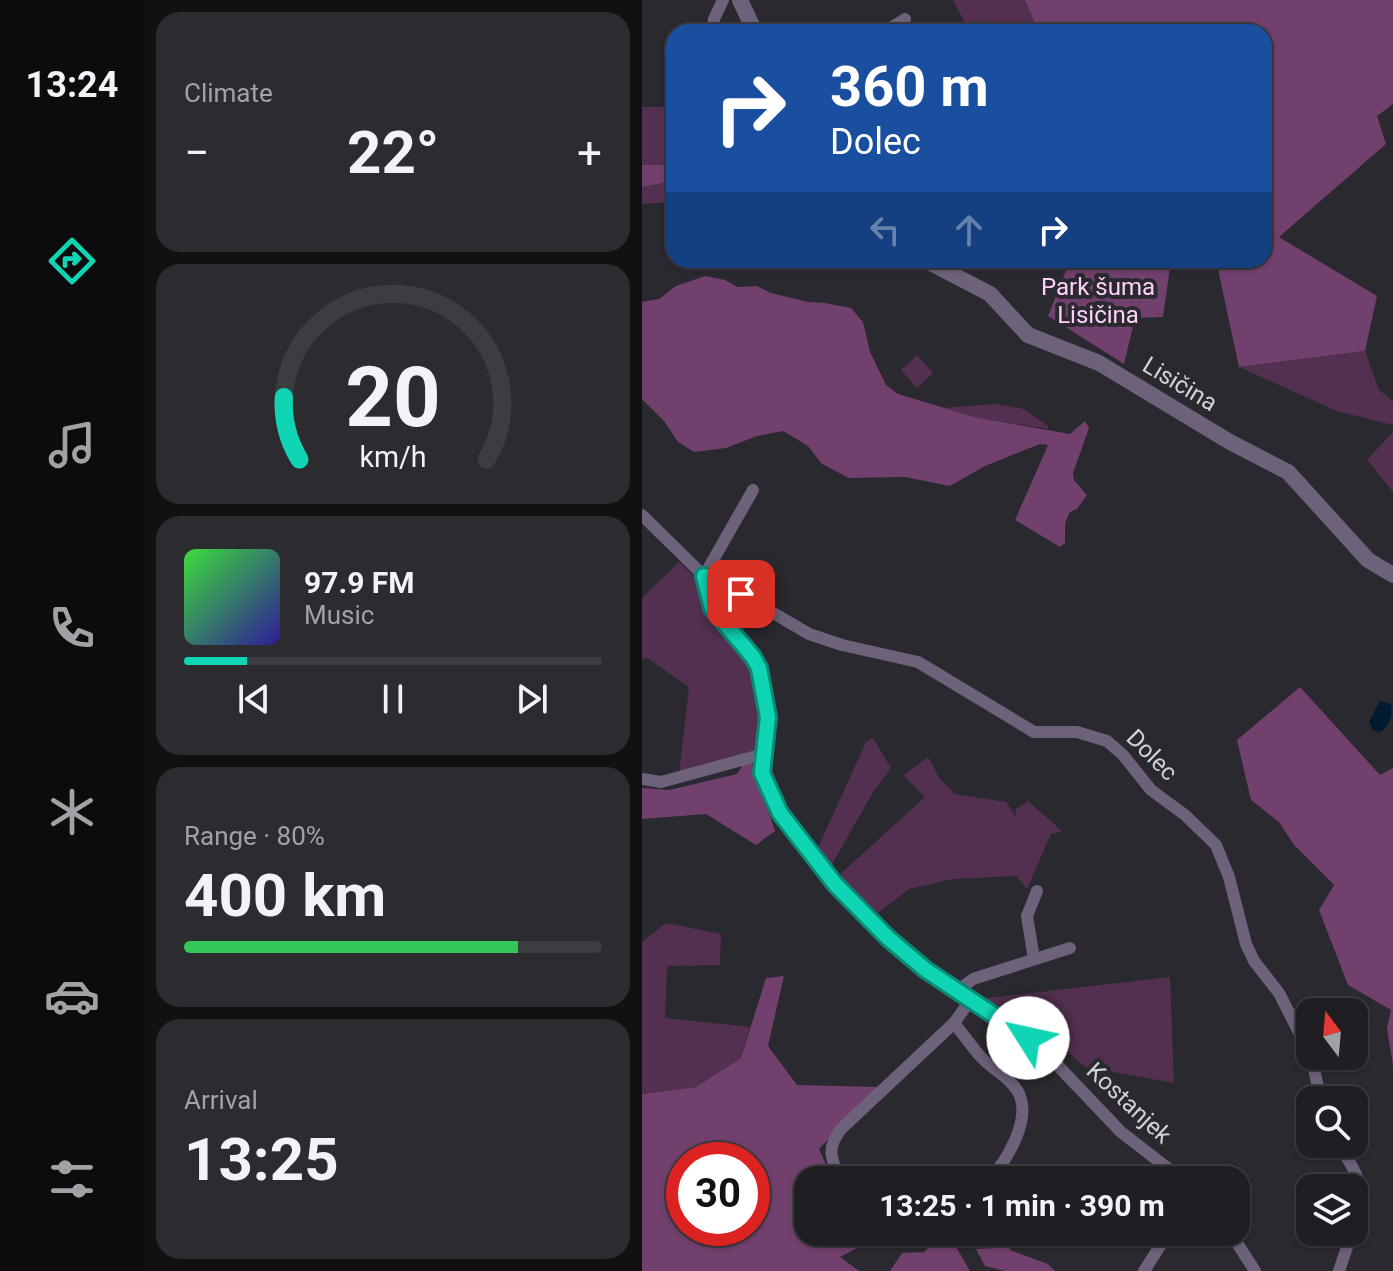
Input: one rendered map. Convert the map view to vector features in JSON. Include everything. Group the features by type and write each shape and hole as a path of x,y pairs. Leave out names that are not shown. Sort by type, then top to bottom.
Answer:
{"street":[{"path":"714,24 723,0"},
{"path":"740,0 751,24"},
{"path":"897,24 905,19"},
{"name":"Lisičina","path":"940,268 990,294 1028,335 1099,363 1230,442 1288,472 1368,560 1393,575"},
{"path":"704,576 753,490"},
{"name":"Dolec","path":"642,515 704,576 809,634 842,645 918,662 1034,732 1077,732 1107,741 1123,755 1151,790 1185,815 1216,845 1229,877 1246,944 1254,961 1279,993 1296,1027"},
{"name":"Kostanjek","path":"704,576 712,608 759,668 768,717 762,773 780,813 835,884 888,938 926,970 972,998 1040,1047 1121,1132 1165,1166"},
{"path":"642,779 661,782 764,754"},
{"path":"1034,959 1027,916 1037,891"},
{"path":"957,991 973,979 1070,948"},
{"path":"835,1166 830,1150 832,1141 841,1129 954,1023 972,998"},
{"path":"954,1023 981,1058 1019,1094 1022,1106 1010,1152 1002,1166"},
{"path":"1144,1271 1160,1246"},
{"path":"1239,1246 1255,1271"},
{"path":"1339,1271 1347,1246"}],"shaded area":[{"path":"953,0 1025,0 1036,24 966,24"},
{"path":"642,107 666,107 666,165 642,165"},
{"path":"666,182 666,202 642,204 642,187"},
{"path":"1365,351 1379,390 1393,401 1393,425 1337,411 1239,367"},
{"path":"917,355 933,373 917,388 901,370"},
{"path":"996,404 1024,409 1048,429 974,417 942,408"},
{"path":"1393,432 1393,492 1367,460"},
{"path":"679,562 698,580 702,601 740,650 757,686 761,750 679,775 689,687 646,657 642,660 642,598"},
{"path":"873,738 891,768 872,794 831,866 816,852 866,742"},
{"path":"928,757 940,779 955,794 1006,802 1016,817 1015,810 1028,801 1062,831 1051,834 1027,889 1016,876 953,879 909,889 874,916 837,877 925,797 903,775"},
{"path":"666,923 721,934 720,965 667,966 665,1018 750,1027 741,1058 696,1087 642,1094 642,942"},
{"path":"1170,977 1174,1083 1085,1067 1051,1037 1008,1013 1003,1015 986,1002 987,998"}],"green space":[{"name":"Park šuma Lisičina","path":"1025,0 1393,0 1393,104 1377,116 1386,144 1279,237 1377,296 1365,351 1239,367 1218,268 1272,268 1272,24 1036,24"},
{"path":"642,165 666,165 666,182 642,187"},
{"name":"Park šuma Lisičina","path":"1067,268 1170,268 1163,317 1135,318 1124,364 1048,316"},
{"path":"705,276 725,280 738,287 757,286 771,293 808,302 851,308 863,322 870,352 886,385 898,394 974,417 1070,434 1085,421 1089,428 1073,473 1074,480 1087,495 1077,509 1070,512 1065,523 1065,543 1060,547 1015,520 1048,445 1040,444 985,466 950,486 905,477 849,478 822,464 808,446 783,431 757,436 726,448 694,452 678,442 664,421 642,399 642,302 659,299 676,286"},
{"path":"1300,687 1380,775 1393,768 1393,1066 1387,1028 1391,1010 1348,985 1319,910 1334,885 1294,845 1279,822 1251,800 1237,740"},
{"path":"749,755 775,831 756,845 706,814 642,819 642,788 669,790 737,774"},
{"path":"784,976 768,1046 797,1085 879,1087 819,1149 827,1166 794,1166 794,1246 861,1246 840,1257 859,1271 642,1271 642,1094 696,1087 741,1058 766,978"},
{"path":"930,1246 955,1246 970,1271 890,1271 902,1253 924,1252"},
{"path":"1010,1246 1010,1250 1048,1264 1055,1271 1005,1271 985,1266 976,1249"}],"water":[{"path":"1380,701 1391,704 1392,712 1380,732 1373,730 1369,722"}],"route":[{"path":"741,594 704,576 712,608 759,668 768,717 762,773 780,813 835,884 888,938 926,970 1028,1038"}]}
